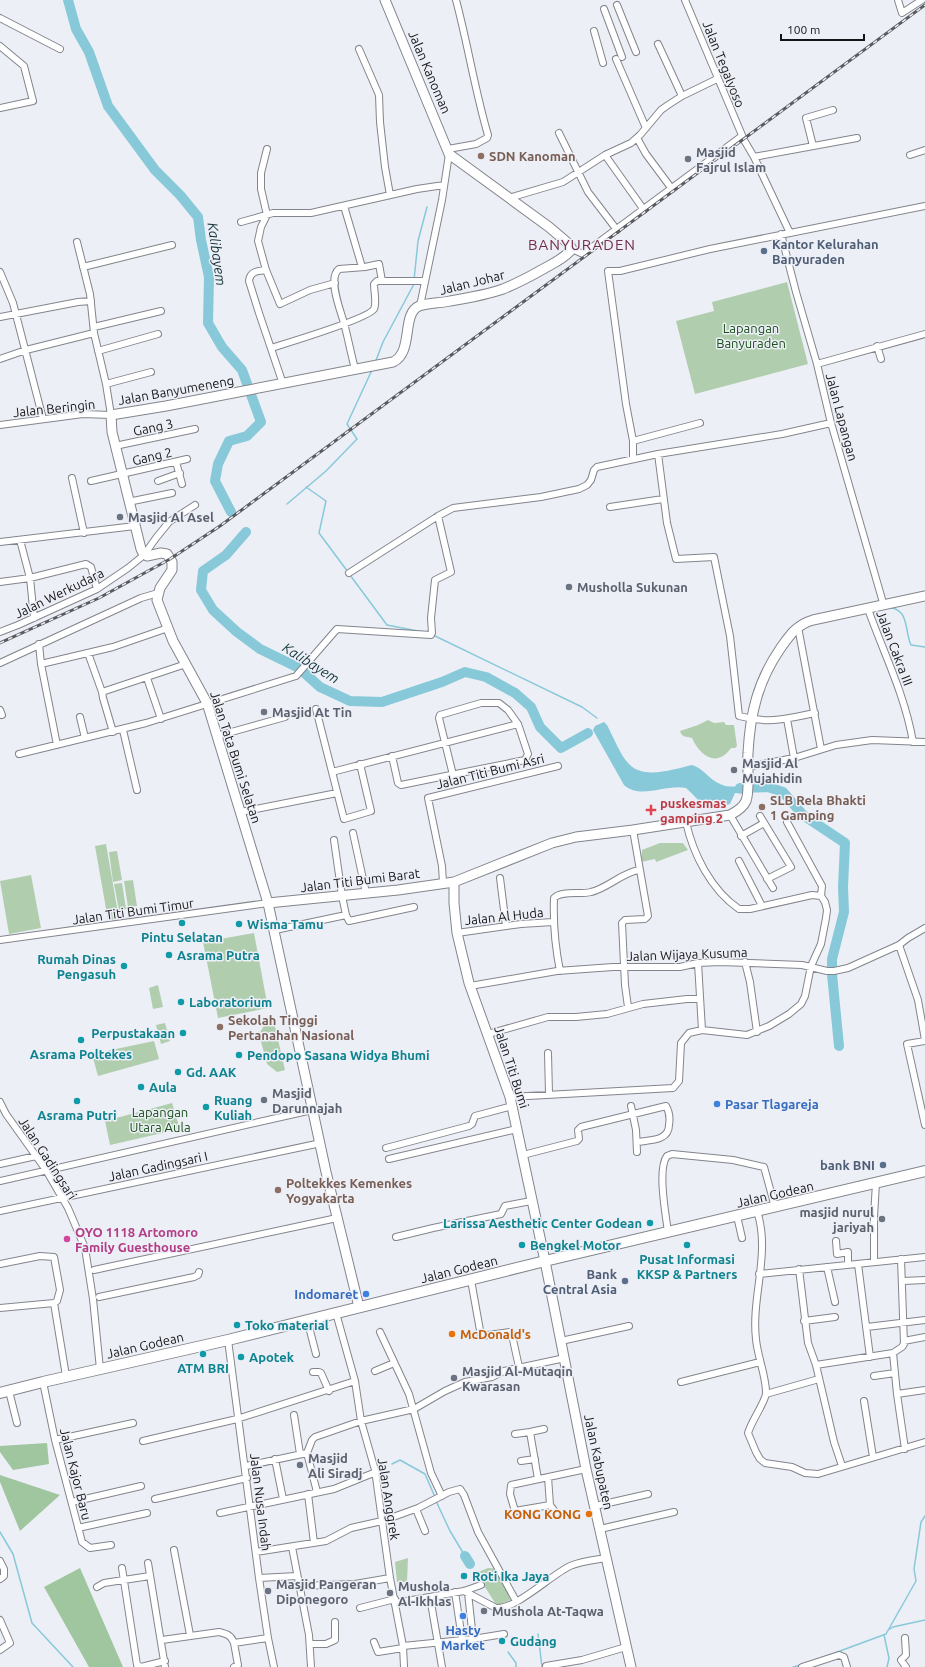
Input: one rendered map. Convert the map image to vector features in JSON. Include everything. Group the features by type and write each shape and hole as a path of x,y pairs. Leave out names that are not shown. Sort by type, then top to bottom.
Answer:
{"main road":[{"name":"Jalan Godean","path":"4,1392 66,1376 228,1340 307,1319 545,1261 925,1171"}],"street":[{"name":"Jalan Kanoman","path":"385,0 449,152"},
{"path":"449,152 482,142 488,136 478,102 470,56 456,0"},
{"name":"Jalan Tegalyoso","path":"685,0 742,136 754,157 790,233"},
{"path":"898,0 902,13 922,0"},
{"path":"617,5 636,52"},
{"path":"604,9 627,88 646,128"},
{"path":"0,18 60,49"},
{"path":"594,31 603,63"},
{"path":"658,44 682,96"},
{"path":"0,46 24,66 33,101 0,108"},
{"path":"359,49 379,95 380,122 390,195"},
{"path":"510,198 554,186 578,173 605,155 631,143 661,110 682,96 717,79"},
{"path":"813,146 806,118 833,110"},
{"path":"559,133 578,173 597,204 617,230"},
{"path":"449,152 549,227 569,244 572,249 584,254 742,136"},
{"path":"637,138 646,154 672,189"},
{"path":"754,157 857,138"},
{"path":"267,149 261,173 261,189 267,215"},
{"path":"910,155 925,150"},
{"path":"266,270 252,273 249,281 283,384 391,362 401,356 411,315 415,309 420,306 449,152"},
{"path":"605,155 644,210"},
{"path":"241,222 267,215 311,213 390,195 444,185"},
{"path":"344,206 362,267"},
{"path":"633,459 633,441 626,404 608,272 620,271 701,250 925,206"},
{"path":"267,215 263,220 258,241 266,270 280,304 310,290 335,283"},
{"name":"Jalan Lapangan","path":"781,234 817,364 831,422 884,606"},
{"path":"77,242 90,301 94,330 111,415"},
{"path":"83,267 172,244"},
{"name":"Jalan Johar","path":"420,306 475,297 502,289 520,282 557,262 572,249"},
{"path":"354,369 339,307 335,283 337,270 379,264 382,281"},
{"path":"0,272 13,303 43,419"},
{"path":"272,348 367,315 373,310 375,303 374,284 377,281 425,281"},
{"path":"0,317 16,315 74,302 90,301"},
{"path":"0,359 161,311"},
{"path":"98,351 158,334"},
{"path":"817,364 877,346 925,334"},
{"path":"877,346 881,359"},
{"path":"106,384 151,372"},
{"name":"Jalan Banyumeneng","path":"144,555 140,549 128,502 123,474 111,427 111,415 283,384"},
{"name":"Jalan Beringin","path":"0,425 88,414 111,415"},
{"path":"349,573 438,516 457,507 541,497 579,489 587,485 591,480 594,468 658,454 782,434 831,422"},
{"path":"633,441 700,423"},
{"name":"Gang 3","path":"115,446 195,429"},
{"path":"658,454 667,524 676,559 714,557 730,636 739,716 752,719 776,721 815,713"},
{"name":"Gang 2","path":"91,481 187,459"},
{"path":"176,462 182,484"},
{"path":"158,481 180,473"},
{"path":"72,478 84,533"},
{"path":"128,502 172,492"},
{"path":"610,507 663,499"},
{"name":"Jalan Werkudara","path":"0,632 97,589 144,555 169,522 195,505"},
{"path":"19,754 123,730 296,676 338,629 431,634 435,580 451,572 438,516"},
{"path":"0,542 135,526"},
{"path":"20,540 30,578 34,618"},
{"path":"0,663 141,598 158,593 172,570 172,562 167,554 161,553 150,557 144,555"},
{"path":"0,582 30,578 87,564 91,567 97,589"},
{"name":"Jalan Tata Bumi Selatan","path":"158,593 157,600 168,628 207,703 268,904 275,930 312,1110 359,1307"},
{"path":"773,888 730,815 742,807 748,790 747,767 752,719 760,686 771,662 792,632 798,627 813,620 925,596"},
{"name":"Jalan Cakra III","path":"868,609 897,683 906,710 913,742"},
{"path":"798,627 821,749"},
{"path":"41,664 113,647 168,628"},
{"path":"39,644 41,664 57,744"},
{"path":"88,653 102,692 113,732"},
{"path":"102,692 186,664"},
{"path":"147,678 161,719"},
{"path":"392,756 398,783 401,786 453,776 525,760 528,754 518,724 504,705 499,703 481,703 440,714 438,718 453,776"},
{"path":"316,709 344,822 370,812 371,809 360,764"},
{"path":"80,717 85,738"},
{"path":"217,736 285,718"},
{"path":"787,719 794,758"},
{"path":"332,772 518,724"},
{"path":"123,730 137,790"},
{"path":"747,767 794,758 836,745 872,740 925,742"},
{"name":"Jalan Titi Bumi Asri","path":"443,883 442,866 428,798 558,766"},
{"path":"241,812 337,793"},
{"name":"Jalan Titi Bumi Barat","path":"268,904 454,882 552,843 576,837 730,815"},
{"path":"760,816 791,867 767,879"},
{"path":"686,822 695,850 708,874 721,892 739,909 762,906 812,894 821,896"},
{"path":"386,1148 469,1126 472,1124 475,1116 511,1101 549,1094 673,1088 679,1081 680,1043 689,1033 702,1030 742,1035 757,1032 799,1007 803,1000 811,966 821,944 827,910 825,902 821,896 822,886 787,822"},
{"path":"741,836 764,823"},
{"path":"628,1007 625,985 622,923 625,920 645,919 648,916 633,830"},
{"path":"353,833 366,893"},
{"path":"334,840 342,896 346,915 349,921 414,907"},
{"path":"738,861 762,906"},
{"path":"560,971 553,922 554,898 557,895 591,892 639,870"},
{"path":"500,878 506,926"},
{"name":"Jalan Titi Bumi","path":"454,882 454,903 457,933 470,986 511,1101 531,1201 545,1261"},
{"name":"Jalan Titi Bumi Timur","path":"0,940 268,904"},
{"path":"275,930 346,915"},
{"name":"Jalan Al Huda","path":"457,933 506,926 553,922"},
{"name":"Jalan Wijaya Kusuma","path":"470,986 560,971 625,967 680,967 698,963 745,962 811,966 827,971 837,971 899,945 925,928"},
{"path":"899,945 918,1000 925,1041 907,1044 925,1125"},
{"path":"745,962 750,982 757,1032"},
{"path":"698,963 702,1030"},
{"path":"488,1034 539,1019 607,1014 643,1004 687,998 700,999"},
{"path":"548,1052 549,1094"},
{"name":"Jalan Gadingsari","path":"0,1102 6,1114 46,1170 69,1210 85,1248 94,1299 100,1369"},
{"path":"631,1106 637,1142 637,1152"},
{"path":"523,1155 577,1142 579,1140 578,1130 581,1127 666,1106 669,1128 666,1135 637,1142"},
{"path":"0,1181 312,1110"},
{"path":"390,1159 517,1129"},
{"name":"Jalan Gadingsari I","path":"0,1211 321,1143"},
{"path":"668,1232 663,1201 663,1164 667,1156 672,1154 733,1160 764,1167 775,1207"},
{"path":"0,1164 36,1156"},
{"path":"874,1261 876,1183"},
{"path":"396,1238 433,1228 502,1214 505,1206 531,1201"},
{"path":"757,1211 760,1218 762,1244 755,1325 766,1394 748,1433 760,1459 765,1463 792,1467 805,1473 818,1474 925,1442"},
{"path":"737,1216 742,1238"},
{"path":"94,1270 337,1218"},
{"path":"836,1242 837,1254 848,1252 848,1265"},
{"path":"0,1264 40,1256 54,1257 60,1290 57,1301 54,1303 0,1308"},
{"path":"759,1274 874,1261 925,1257"},
{"path":"816,1365 893,1353 902,1347 904,1341 901,1259"},
{"name":"Jalan Kabupaten","path":"545,1261 586,1469 631,1667"},
{"path":"858,1264 870,1357"},
{"path":"827,1267 835,1302"},
{"path":"799,1269 804,1321 808,1343 816,1365 834,1442 842,1466"},
{"path":"99,1297 194,1277 198,1275 199,1272"},
{"path":"471,1280 481,1336 510,1332 512,1334 519,1367"},
{"path":"903,1281 925,1280"},
{"path":"54,1303 66,1376"},
{"name":"Jalan Anggrek","path":"336,1313 355,1381 361,1421 375,1470 390,1578 403,1647 404,1667"},
{"path":"804,1321 835,1317"},
{"path":"307,1319 316,1354"},
{"path":"867,1327 925,1320"},
{"path":"561,1341 629,1326"},
{"path":"380,1332 404,1381 414,1409 437,1499"},
{"path":"904,1341 925,1337"},
{"name":"Jalan Nusa Indah","path":"228,1340 237,1419 246,1466 259,1578 274,1667"},
{"path":"893,1353 905,1449"},
{"path":"246,1466 303,1453 315,1437 361,1421 414,1409 445,1391 465,1382 492,1377 501,1371 565,1358"},
{"path":"681,1382 760,1362"},
{"path":"375,1371 394,1363"},
{"path":"313,1372 321,1373 329,1390"},
{"path":"874,1376 895,1373"},
{"path":"766,1394 819,1379"},
{"path":"143,1441 237,1419 355,1381"},
{"name":"Jalan Kajor Baru","path":"43,1382 55,1440 82,1542 85,1546 90,1548 111,1545"},
{"path":"897,1394 925,1390"},
{"path":"4,1392 17,1423"},
{"path":"864,1401 874,1457"},
{"path":"294,1415 303,1453 317,1492"},
{"path":"55,1440 134,1423"},
{"path":"515,1434 544,1429"},
{"path":"530,1432 538,1479"},
{"path":"275,1459 283,1499"},
{"path":"521,1461 535,1459"},
{"path":"550,1505 512,1514 510,1494 512,1486 586,1469"},
{"path":"220,1513 346,1485 375,1470"},
{"path":"548,1477 550,1505 556,1513"},
{"path":"155,1499 247,1478"},
{"path":"72,1502 141,1486"},
{"path":"256,1552 292,1547 330,1539 350,1528 382,1521 416,1508 457,1489 462,1491 478,1532 516,1601"},
{"path":"308,1494 314,1543"},
{"path":"595,1506 648,1494"},
{"path":"416,1508 425,1532"},
{"path":"600,1529 674,1512"},
{"path":"78,1528 147,1513"},
{"path":"292,1547 310,1644 311,1667"},
{"path":"174,1550 190,1635"},
{"path":"466,1592 500,1608 516,1601 569,1567 585,1561 606,1558"},
{"path":"0,1560 4,1572 4,1576 0,1579"},
{"path":"122,1568 137,1665 141,1667 165,1664 148,1563"},
{"path":"97,1587 104,1583 150,1576"},
{"path":"259,1578 297,1576"},
{"path":"300,1586 355,1584 390,1578"},
{"path":"360,1608 395,1601 430,1597 455,1592 466,1592 481,1585"},
{"path":"455,1592 462,1639"},
{"path":"466,1592 473,1639"},
{"path":"430,1597 442,1667"},
{"path":"0,1620 10,1643 0,1650"},
{"path":"310,1644 326,1644 335,1640 335,1622"},
{"path":"162,1640 220,1632 227,1634 231,1637 234,1643 237,1666"},
{"path":"374,1642 378,1652 438,1642 473,1639 504,1634"},
{"path":"234,1643 268,1638"},
{"path":"905,1638 906,1655 901,1660 906,1667"},
{"path":"546,1666 588,1658 626,1647"},
{"path":"802,1667 822,1664 842,1655 847,1667"}],"green space":[{"name":"Lapangan Banyuraden","path":"787,282 808,364 695,394 676,321 714,311 712,302"},
{"path":"708,720 714,723 724,722 726,725 734,725 737,746 735,748 731,748 726,754 720,757 709,757 700,750 692,738 683,736 680,731"},
{"path":"660,843 683,843 688,850 656,862 655,859 641,862 642,850"},
{"path":"106,844 119,919 108,920 95,846"},
{"path":"117,851 122,880 113,882 109,852"},
{"path":"31,875 41,928 9,934 0,881"},
{"path":"133,880 137,906 128,907 124,881"},
{"path":"122,883 126,909 119,910 114,884"},
{"path":"254,933 268,1008 218,1018 203,942"},
{"path":"158,985 163,1007 153,1009 149,988"},
{"path":"274,1022 285,1070 277,1072 267,1064 259,1034 265,1024"},
{"path":"165,1023 170,1041 161,1044 156,1025"},
{"path":"154,1041 159,1059 98,1076 92,1054"},
{"name":"Lapangan Utara Aula","path":"172,1103 180,1129 110,1145 105,1121"},
{"path":"47,1443 49,1464 13,1470 0,1452 0,1446"},
{"path":"0,1475 60,1495 20,1531 0,1482"},
{"path":"408,1558 407,1582 397,1582 395,1562"},
{"path":"80,1568 123,1667 89,1667 44,1587"},
{"path":"488,1568 499,1569 512,1599 497,1606 476,1573"}],"water":[{"path":"604,722 623,756 635,769 659,772 692,765 699,768 714,781 722,785 749,787 744,794 735,793 730,804 714,807 709,807 701,803 686,788 678,787 646,791 631,789 624,785 593,730 595,726"}],"waterway":[{"name":"Kalibayem","path":"68,0 76,29 89,52 108,106 155,170 180,195 198,217 209,277 208,323 222,347 242,370 261,422 247,436 229,441 218,464 215,481 231,512"},
{"path":"414,280 418,241 427,207"},
{"path":"375,363 383,342 414,284"},
{"path":"287,504 326,471 357,439 347,424 372,370"},
{"path":"306,487 326,501 319,533 348,572"},
{"name":"Kalibayem","path":"246,532 226,555 203,571 201,590 213,610 237,632 260,649 299,668 320,687 350,701 382,702 442,682 465,672 486,677 515,693 531,707 540,727 561,748 588,733"},
{"path":"350,575 387,625 428,633"},
{"path":"892,608 901,613 904,618 911,645 925,647"},
{"path":"433,635 582,707 597,718"},
{"name":"Kalibayem","path":"740,788 768,787 783,792 803,815 845,843 843,887 844,912 832,959 832,969"},
{"path":"832,974 839,1046"},
{"path":"392,1464 400,1460 425,1474 435,1497"},
{"path":"436,1501 450,1531 465,1556"},
{"path":"821,1658 886,1634 916,1581 914,1569 921,1522 925,1516"},
{"path":"0,1532 13,1554 32,1623 73,1667"},
{"path":"465,1556 470,1564"},
{"path":"890,1629 925,1620"},
{"path":"538,1634 542,1667"},
{"path":"884,1635 889,1658 887,1667"},
{"path":"508,1652 516,1663 516,1667"},
{"path":"793,1667 801,1665"}],"railway":[{"path":"0,643 99,598 170,559 220,526 925,5"}],"place":[{"name":"SDN Kanoman","path":"481,156"},
{"name":"Masjid Fajrul Islam","path":"688,159"},
{"name":"Kantor Kelurahan Banyuraden","path":"764,251"},
{"name":"Masjid Al Asel","path":"120,517"},
{"name":"Musholla Sukunan","path":"569,587"},
{"name":"Masjid At Tin","path":"264,712"},
{"name":"Masjid Al Mujahidin","path":"734,770"},
{"name":"SLB Rela Bhakti 1 Gamping","path":"762,807"},
{"name":"puskesmas gamping 2","path":"651,810"},
{"name":"Pintu Selatan","path":"182,923"},
{"name":"Wisma Tamu","path":"239,924"},
{"name":"Asrama Putra","path":"169,955"},
{"name":"Rumah Dinas Pengasuh","path":"124,966"},
{"name":"Laboratorium","path":"181,1002"},
{"name":"Sekolah Tinggi Pertanahan Nasional","path":"220,1027"},
{"name":"Perpustakaan","path":"183,1033"},
{"name":"Asrama Poltekes","path":"81,1040"},
{"name":"Pendopo Sasana Widya Bhumi","path":"239,1055"},
{"name":"Gd. AAK","path":"178,1072"},
{"name":"Aula","path":"141,1087"},
{"name":"Masjid Darunnajah","path":"264,1100"},
{"name":"Asrama Putri","path":"77,1101"},
{"name":"Pasar Tlagareja","path":"717,1104"},
{"name":"Ruang Kuliah","path":"206,1107"},
{"name":"bank BNI","path":"883,1165"},
{"name":"Poltekkes Kemenkes Yogyakarta","path":"278,1190"},
{"name":"masjid nurul jariyah","path":"882,1219"},
{"name":"Larissa Aesthetic Center Godean","path":"650,1223"},
{"name":"OYO 1118 Artomoro Family Guesthouse","path":"67,1239"},
{"name":"Bengkel Motor","path":"522,1245"},
{"name":"Pusat Informasi KKSP & Partners","path":"687,1245"},
{"name":"Bank Central Asia","path":"625,1281"},
{"name":"Indomaret","path":"366,1294"},
{"name":"Toko material","path":"237,1325"},
{"name":"McDonald's","path":"452,1334"},
{"name":"ATM BRI","path":"203,1354"},
{"name":"Apotek","path":"241,1357"},
{"name":"Masjid Al-Mutaqin Kwarasan","path":"454,1378"},
{"name":"Masjid Ali Siradj","path":"300,1465"},
{"name":"KONG KONG","path":"589,1514"},
{"name":"Roti Ika Jaya","path":"464,1576"},
{"name":"Masjid Pangeran Diponegoro","path":"268,1591"},
{"name":"Mushola Al-Ikhlas","path":"390,1593"},
{"name":"Mushola At-Taqwa","path":"484,1611"},
{"name":"Hasty Market","path":"463,1616"},
{"name":"Gudang","path":"502,1641"}],"district":[{"name":"BANYURADEN","path":"582,244"}]}
